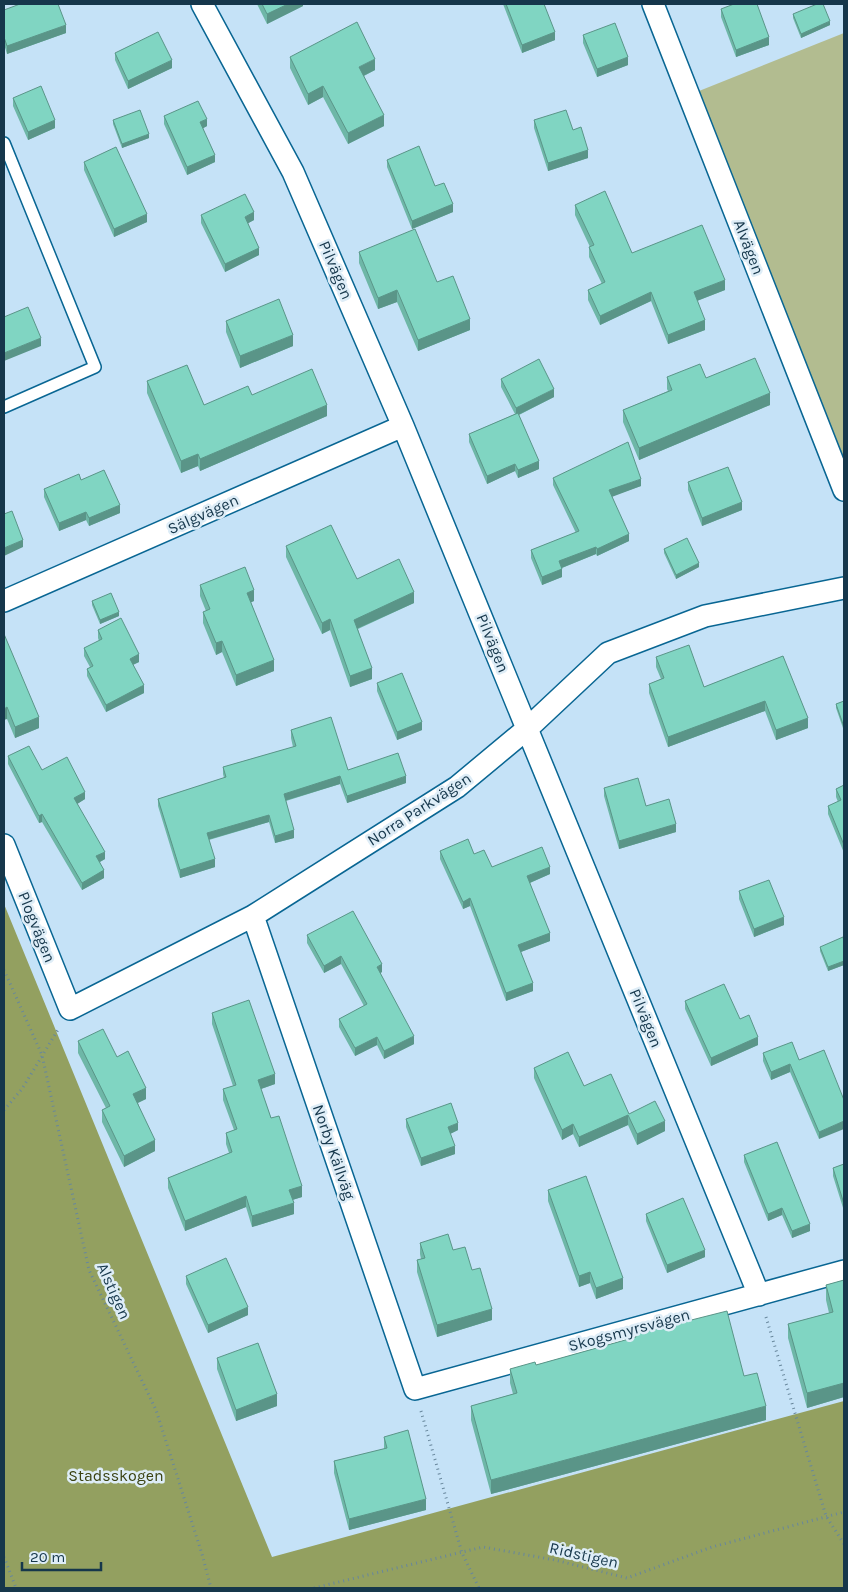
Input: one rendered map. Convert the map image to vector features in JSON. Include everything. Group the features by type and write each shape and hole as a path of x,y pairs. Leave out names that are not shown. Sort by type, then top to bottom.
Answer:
{"street":[{"name":"Pilvägen","path":"202,4 293,172 403,426 759,1295"},
{"name":"Alvägen","path":"653,4 844,490"},
{"name":"Sälgvägen","path":"4,601 403,426"},
{"name":"Norra Parkvägen","path":"70,1009 253,916 457,787 528,728 608,653 705,616 844,588"},
{"name":"Plogvägen","path":"4,845 70,1009"},
{"name":"Norby Källväg","path":"253,916 414,1389"},
{"name":"Skogsmyrsvägen","path":"414,1389 844,1271"}],"lane":[{"path":"4,143 96,367 4,408"}],"path":[{"name":"Alstigen","path":"4,970 42,1054 89,1270 156,1410 211,1588"},
{"path":"4,1110 22,1089 70,1009"},
{"path":"759,1295 826,1516 844,1544"},
{"path":"414,1389 462,1553 478,1588"},
{"name":"Ridstigen","path":"314,1588 483,1547 555,1560 627,1578 712,1547 844,1512"},
{"path":"4,1557 16,1588"}],"green space":[{"path":"844,33 844,490 689,95"},
{"name":"Stadsskogen","path":"4,904 272,1557 844,1401 844,1588 4,1588"}],"building":[{"path":"20,4 58,4 66,25 7,46 4,37 4,10"},
{"path":"262,4 288,4 267,14"},
{"path":"506,4 544,4 555,32 522,45"},
{"path":"734,4 757,4 769,37 736,50 721,9"},
{"path":"817,4 823,4 830,21 801,34 793,14"},
{"path":"357,22 375,59 359,67 384,115 348,133 323,86 308,94 290,57"},
{"path":"615,23 628,57 597,69 583,35"},
{"path":"158,32 172,60 128,81 115,53"},
{"path":"41,86 55,120 28,132 13,98"},
{"path":"198,101 207,119 200,122 215,155 187,167 164,116"},
{"path":"140,110 149,134 122,144 113,120"},
{"path":"566,110 573,130 581,127 588,150 548,163 534,120"},
{"path":"419,146 435,186 444,183 453,204 412,221 387,160"},
{"path":"116,147 147,214 114,229 84,162"},
{"path":"605,191 632,253 702,225 725,280 694,292 705,320 668,335 651,292 600,316 588,290 605,282 589,247 594,245 575,205"},
{"path":"245,194 254,212 245,217 259,248 225,264 201,215"},
{"path":"415,229 437,282 453,276 470,319 418,340 397,290 378,298 359,252"},
{"path":"279,299 293,335 240,356 226,321"},
{"path":"28,307 41,338 4,353 4,317"},
{"path":"755,358 770,393 639,448 623,410 672,390 667,377 700,364 706,378"},
{"path":"539,359 554,389 516,408 501,379"},
{"path":"187,365 204,405 248,386 252,395 312,369 327,405 200,459 198,454 181,461 147,381"},
{"path":"518,413 539,461 518,470 515,464 487,476 469,434"},
{"path":"628,442 641,479 609,490 629,534 597,549 596,547 559,561 562,569 542,577 531,550 579,531 553,478"},
{"path":"728,467 742,502 702,518 688,482"},
{"path":"104,470 120,505 89,518 86,512 59,523 44,489 79,474 81,480"},
{"path":"12,511 23,540 4,548 4,514"},
{"path":"331,525 357,579 399,559 414,592 354,620 372,668 350,676 330,619 322,623 286,546"},
{"path":"687,538 699,563 676,575 664,549"},
{"path":"245,567 254,590 247,593 274,660 236,675 222,641 216,643 203,612 210,609 200,585"},
{"path":"111,593 119,612 100,620 92,601"},
{"path":"121,618 139,654 130,659 144,685 106,705 87,669 93,666 84,648 102,639 98,630"},
{"path":"4,634 39,717 15,727 7,707 4,709"},
{"path":"689,645 704,687 783,656 808,718 776,730 765,701 668,737 649,684 664,678 656,657"},
{"path":"402,673 422,722 397,732 377,683"},
{"path":"844,701 844,727 836,704"},
{"path":"331,717 348,770 398,753 406,776 347,796 340,776 284,794 294,830 275,836 269,815 207,833 215,859 180,870 158,799 226,777 223,767 296,746 291,730"},
{"path":"29,746 42,770 67,757 85,792 74,798 105,852 96,856 104,870 82,883 42,814 39,816 8,756"},
{"path":"638,778 646,806 669,799 676,824 619,841 604,788"},
{"path":"844,785 844,845 828,806 841,800 836,789"},
{"path":"468,839 474,854 484,850 492,867 542,847 550,867 527,876 550,933 518,945 533,983 506,993 470,898 463,902 440,851"},
{"path":"769,880 784,917 754,929 739,891"},
{"path":"353,911 382,964 377,967 414,1036 384,1051 377,1037 355,1048 339,1019 367,1004 341,956 324,966 307,935"},
{"path":"843,937 844,961 828,967 820,947"},
{"path":"724,984 740,1019 749,1015 758,1037 711,1058 685,1001"},
{"path":"249,1000 275,1074 258,1080 271,1118 279,1116 302,1186 289,1190 294,1203 252,1216 246,1196 185,1221 168,1178 232,1152 226,1133 237,1129 223,1089 236,1085 212,1013"},
{"path":"103,1029 117,1057 128,1051 146,1088 133,1094 155,1140 124,1156 102,1110 110,1106 78,1041"},
{"path":"792,1042 799,1060 824,1050 844,1100 844,1121 819,1132 790,1064 771,1072 763,1053"},
{"path":"568,1052 584,1086 611,1074 629,1114 655,1101 665,1121 637,1134 628,1115 579,1137 573,1124 562,1130 534,1068"},
{"path":"451,1103 458,1123 448,1127 455,1146 421,1158 406,1119"},
{"path":"777,1142 810,1224 792,1231 782,1208 768,1214 744,1155"},
{"path":"844,1164 844,1204 833,1168"},
{"path":"586,1176 623,1278 596,1288 590,1272 579,1276 548,1190"},
{"path":"683,1198 705,1250 667,1265 646,1214"},
{"path":"448,1234 453,1250 465,1247 472,1270 480,1268 492,1309 437,1325 417,1260 425,1258 420,1243"},
{"path":"226,1258 248,1307 208,1325 186,1276"},
{"path":"844,1280 844,1383 807,1393 788,1324 833,1312 826,1285"},
{"path":"727,1311 744,1376 757,1373 766,1406 491,1480 471,1406 517,1393 510,1369 535,1362 536,1365 636,1337 636,1334"},
{"path":"258,1343 277,1394 236,1410 217,1358"},
{"path":"408,1430 426,1499 349,1519 334,1461 387,1448 384,1437"}]}
